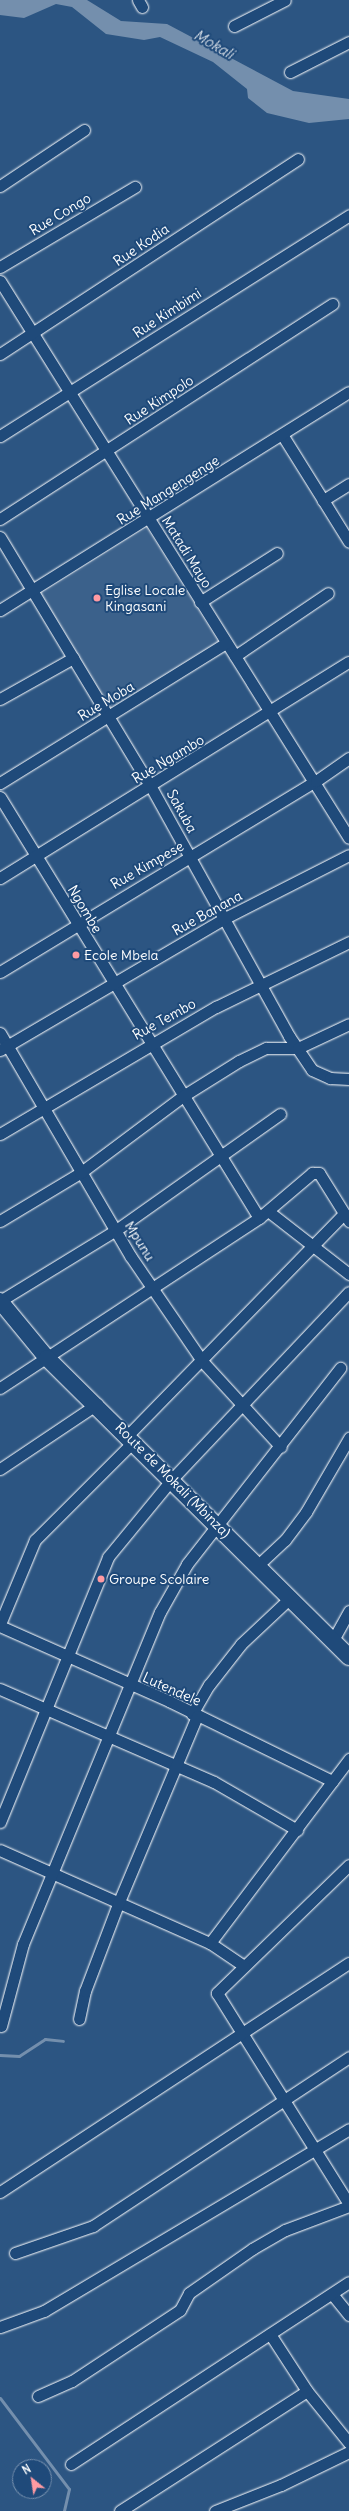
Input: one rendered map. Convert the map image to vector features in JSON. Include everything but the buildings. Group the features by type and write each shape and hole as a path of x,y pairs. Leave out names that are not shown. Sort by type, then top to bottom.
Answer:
{"street":[{"path":"234,26 285,0"},
{"path":"290,72 349,42"},
{"path":"0,186 84,130"},
{"name":"Rue Kodia","path":"0,354 33,334 298,159"},
{"name":"Rue Congo","path":"0,267 136,187"},
{"name":"Rue Kimbimi","path":"0,436 349,215"},
{"name":"Matadi Mayo","path":"0,281 33,334 72,391 149,520 316,782 349,838"},
{"name":"Rue Kimpolo","path":"0,519 108,452 332,304"},
{"name":"Rue Mangengenge","path":"0,610 149,520 349,392"},
{"path":"282,436 324,500 349,542"},
{"path":"324,500 349,484"},
{"name":"Sakuba","path":"0,537 151,787 223,919 312,1070 330,1078 349,1079"},
{"path":"200,602 277,553"},
{"path":"235,656 328,593"},
{"name":"Rue Moba","path":"0,783 109,718 226,643"},
{"path":"0,699 73,658"},
{"name":"Rue Ngambo","path":"0,878 271,713 349,662"},
{"name":"Rue Kimpese","path":"0,972 77,924 316,782 349,758"},
{"name":"Ngombe","path":"0,797 37,856 113,985 151,1043 220,1158 259,1218"},
{"name":"Rue Banana","path":"4,1048 223,919 349,855"},
{"name":"Rue Tembo","path":"0,1134 42,1106 151,1043 349,942"},
{"path":"0,1221 80,1173 183,1096 266,1048 298,1048 349,1024"},
{"name":"Mpunu","path":"0,1033 4,1048 42,1106 80,1173 154,1290 203,1362 241,1406 281,1447"},
{"path":"0,1301 116,1230 220,1158 280,1114"},
{"path":"0,1388 154,1290 259,1218 316,1172 346,1218 310,1247 35,1540 0,1625"},
{"path":"268,1211 310,1247 349,1274"},
{"path":"0,1822 65,1657 108,1557 172,1479 349,1292"},
{"name":"Route de Mokali (Mbinza)","path":"0,1301 47,1358 97,1404 257,1566 291,1597 349,1657"},
{"path":"1,2026 5,1989 160,1612 187,1564 281,1447 340,1368"},
{"path":"0,1470 97,1404"},
{"path":"257,1566 285,1540 306,1512 349,1438"},
{"path":"79,2019 84,1991 208,1685 241,1644 291,1597"},
{"path":"333,1640 349,1611"},
{"name":"Lutendele","path":"0,1625 65,1657 195,1715 332,1781"},
{"path":"0,1689 214,1782 297,1830"},
{"path":"210,1943 297,1830 349,1759"},
{"path":"0,1850 52,1872 118,1904 210,1943 244,1966"},
{"path":"38,2396 72,2381 180,2310 189,2293 252,2249 285,2230 349,2205 281,2100 217,1993 349,1865"},
{"path":"0,2192 242,2035 349,1963"},
{"path":"15,2252 93,2226 281,2100 349,2057"},
{"path":"0,2326 44,2310 349,2129"},
{"path":"71,2464 349,2282"},
{"path":"332,2294 349,2315"},
{"path":"270,2334 307,2391 349,2443"},
{"path":"120,2511 307,2391"},
{"path":"215,2511 281,2485 349,2452"}],"shaded area":[{"path":"0,0 87,0 121,21 167,24 293,91 349,99 349,119 309,123 267,113 248,98 247,89 213,62 160,37 144,40 106,34 72,7 56,4 24,18 0,15"},
{"path":"147,528 220,645 112,712 39,595"}],"waterway":[{"path":"0,2055 19,2056 45,2039 63,2041"},
{"path":"0,2398 69,2489 64,2511"}],"place":[{"name":"Eglise Locale Kingasani","path":"97,598"},
{"name":"Ecole Mbela","path":"76,955"},
{"name":"Groupe Scolaire","path":"101,1579"}],"water label":[{"name":"Mokali","path":"214,44"}]}
